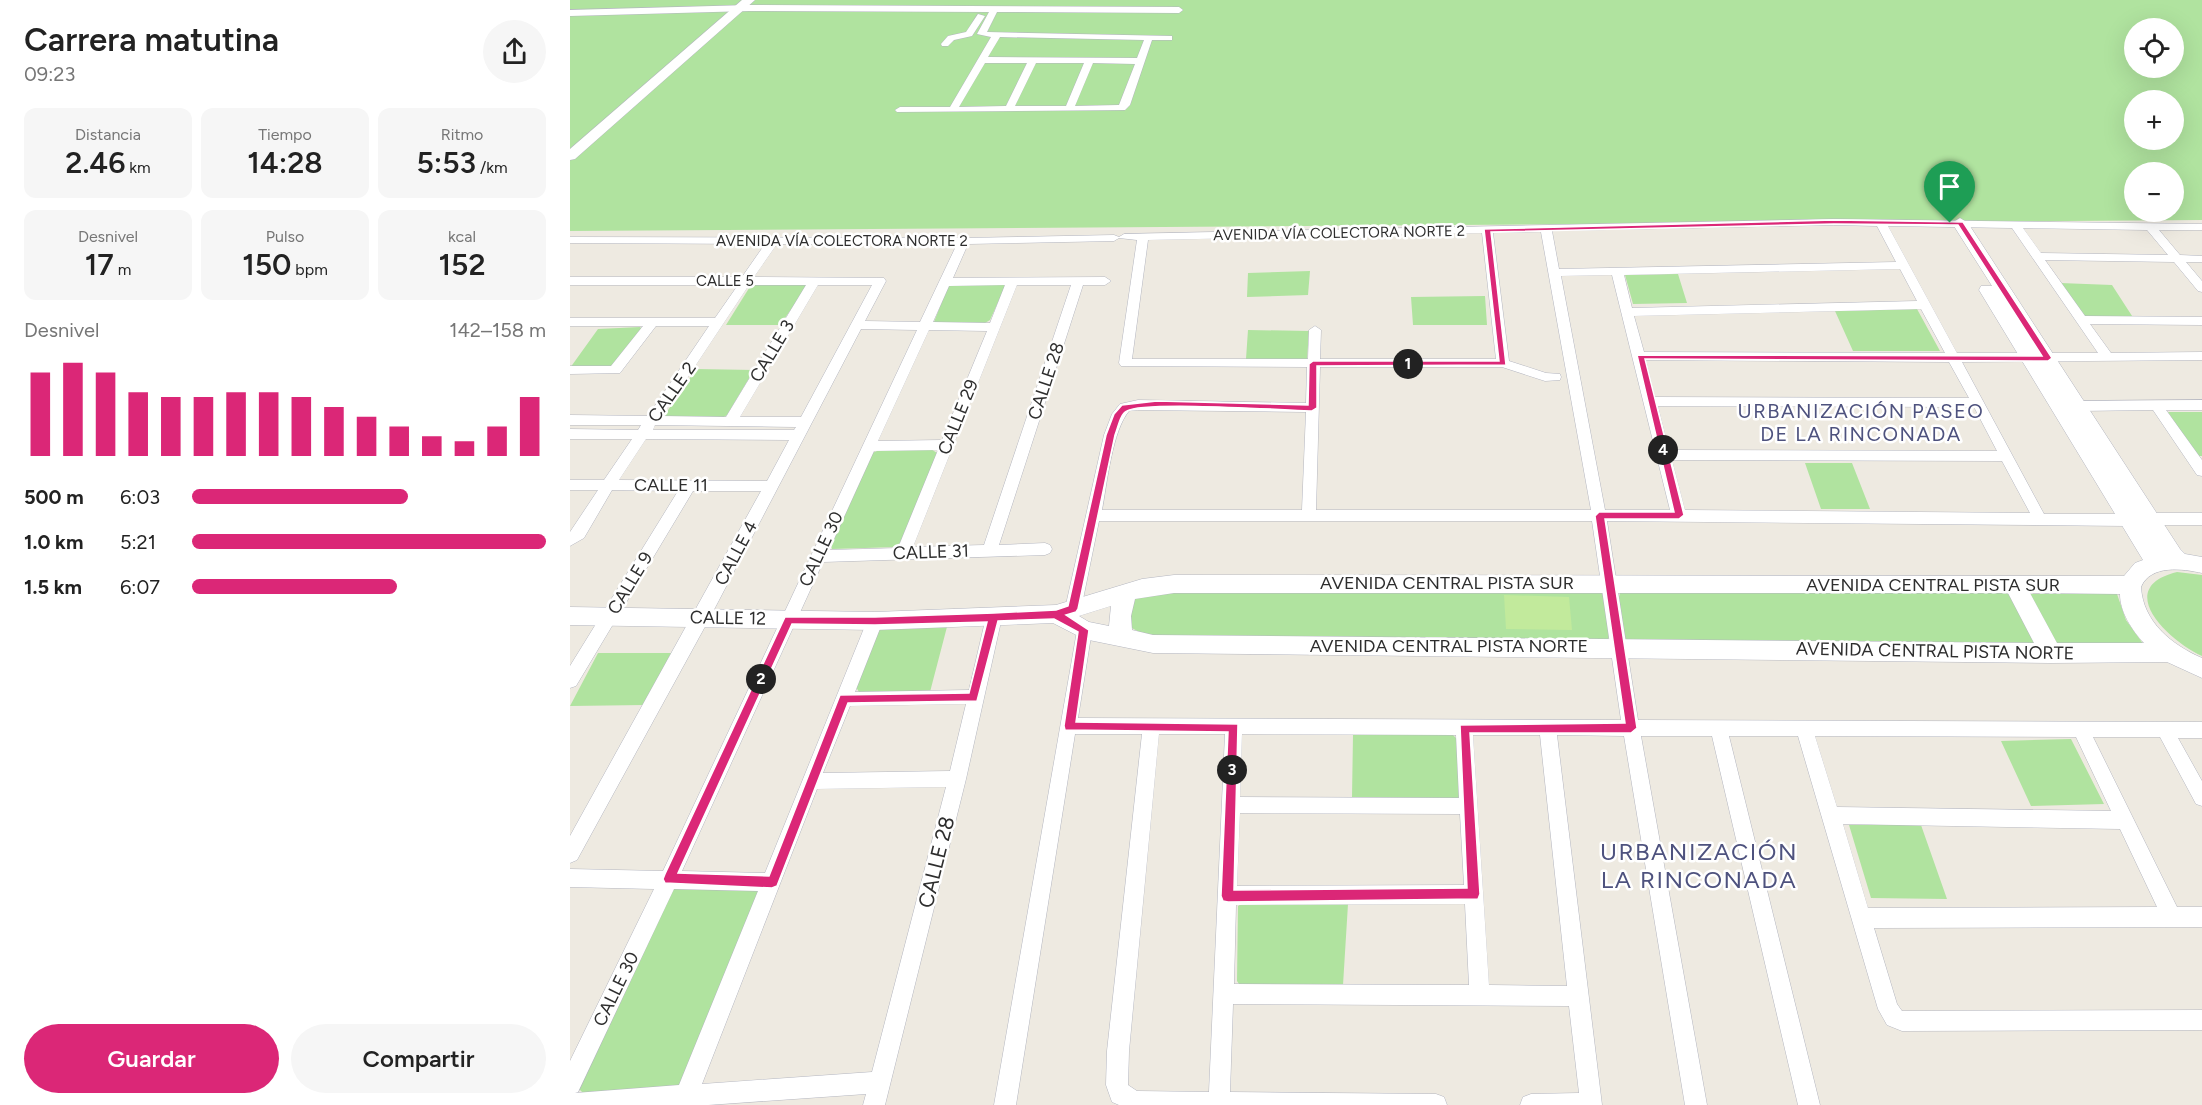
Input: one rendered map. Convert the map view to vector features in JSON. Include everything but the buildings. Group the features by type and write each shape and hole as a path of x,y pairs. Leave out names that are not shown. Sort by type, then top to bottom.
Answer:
{"street":[{"path":"570,138 740,5"},
{"path":"570,156 740,5"},
{"path":"570,13 740,5 1179,10"},
{"path":"945,45 951,38 971,32 984,12 983,9"},
{"path":"997,9 994,10 981,33 996,36 1169,38"},
{"path":"953,109 996,36"},
{"path":"900,110 1114,109 1124,106 1149,37"},
{"path":"982,60 1141,61"},
{"path":"1009,109 1032,61"},
{"path":"1069,109 1090,61"},
{"path":"1881,223 2039,517"},
{"name":"AVENIDA VÍA COLECTORA NORTE 2","path":"570,240 964,241 1881,223 2202,227"},
{"path":"1953,223 2029,358 2156,563"},
{"path":"1953,223 2048,358 2179,561"},
{"path":"2015,224 2107,357"},
{"path":"2149,225 2202,288"},
{"path":"1546,229 1599,516 1631,728 1696,1105"},
{"path":"1487,230 1503,363"},
{"path":"1143,237 1125,363 1503,363 1545,377 1555,377"},
{"name":"CALLE 2","path":"570,540 579,534 608,485 773,241"},
{"name":"CALLE 30","path":"570,1084 669,879 964,241"},
{"path":"2038,256 2202,259"},
{"path":"1553,273 1902,265"},
{"path":"1617,271 1679,515"},
{"name":"CALLE 5","path":"570,281 880,281"},
{"name":"CALLE 3","path":"730,422 814,281"},
{"name":"CALLE 4","path":"570,854 701,618 880,281"},
{"name":"CALLE 29","path":"903,553 1013,281"},
{"name":"CALLE 28","path":"990,550 1078,281"},
{"path":"945,282 1105,281"},
{"path":"1628,312 1924,305"},
{"path":"2082,320 2202,321"},
{"path":"570,322 720,322"},
{"path":"570,370 615,370 652,323"},
{"path":"857,325 994,327"},
{"path":"1309,515 1315,330"},
{"path":"1640,356 1952,358 2202,356"},
{"path":"1651,401 1977,403"},
{"path":"1064,612 1094,516 1111,435 1119,414 1125,407 1157,404 1312,408"},
{"path":"2156,405 2199,463"},
{"path":"2078,406 2202,405"},
{"path":"570,420 730,422 801,429"},
{"path":"570,434 801,429"},
{"path":"868,446 947,445"},
{"path":"1664,454 2006,456"},
{"name":"CALLE 11","path":"570,485 771,486"},
{"name":"CALLE 9","path":"570,681 689,485"},
{"path":"1094,516 1679,515 2039,517 2128,520"},
{"path":"2150,519 2202,519"},
{"name":"CALLE 31","path":"818,556 1045,549"},
{"path":"2202,565 2179,561 2156,563 2136,575 2131,585 2131,600 2138,618 2151,635 2171,652 2202,668"},
{"name":"AVENIDA CENTRAL PISTA SUR","path":"994,617 1064,612 1126,593 1174,584 2131,585"},
{"path":"2015,585 2050,653"},
{"path":"1122,639 1119,626 1126,593"},
{"name":"AVENIDA CENTRAL PISTA NORTE","path":"1064,612 1084,630 1153,644 2050,653 2171,652"},
{"name":"CALLE 12","path":"570,616 875,621 994,617"},
{"name":"CALLE 28","path":"874,1105 957,779 994,617"},
{"path":"686,1096 875,621"},
{"path":"1005,1105 1084,630"},
{"path":"844,699 974,697"},
{"path":"1069,726 2202,730"},
{"path":"1151,727 1118,1051 1117,1084 1120,1094 1136,1102 1436,1105"},
{"path":"1219,1102 1234,727"},
{"path":"1803,728 1888,1009 1894,1018 1902,1021 2202,1020"},
{"path":"1464,729 1480,996"},
{"path":"1531,1105 1591,1105 1548,729"},
{"path":"1719,729 1809,1105"},
{"path":"2081,730 2172,917"},
{"path":"2165,730 2202,798"},
{"path":"811,781 957,779"},
{"path":"1231,805 1469,806"},
{"path":"1831,815 2124,820"},
{"path":"570,878 772,882"},
{"path":"1228,896 1474,894"},
{"path":"1860,918 2202,917"},
{"path":"1224,994 1579,996"},
{"path":"570,1104 880,1082"}],"green space":[{"path":"570,0 2202,0 2202,220 2184,220 2184,162 2124,162 2124,221 570,231"},
{"path":"1310,271 1308,295 1247,297 1248,273"},
{"path":"1678,274 1687,303 1633,304 1625,275"},
{"path":"2060,283 2112,285 2134,319 2084,319"},
{"path":"805,284 807,287 780,325 726,325 751,285"},
{"path":"952,284 1003,284 1005,287 990,320 985,323 934,322 948,286"},
{"path":"1485,296 1487,325 1413,325 1411,297"},
{"path":"1917,309 1940,351 1853,351 1835,311"},
{"path":"640,327 643,330 615,366 570,368 598,329"},
{"path":"1248,330 1309,331 1307,360 1246,359"},
{"path":"696,369 754,370 727,415 722,418 667,418 664,416"},
{"path":"2168,412 2202,412 2202,456 2197,456"},
{"path":"931,449 937,453 902,542 897,547 832,549 831,546 870,454 877,451"},
{"path":"1805,463 1852,463 1870,509 1821,509"},
{"path":"2177,572 2202,575 2202,656 2175,639 2162,627 2148,602 2149,590 2158,580"},
{"path":"1155,590 1597,590 1603,594 1611,633 1608,639 1156,641 1128,626 1133,599"},
{"path":"1626,590 2004,593 2010,594 2035,643 1625,640 1619,597 1620,593"},
{"path":"2113,592 2117,594 2126,620 2144,645 2057,644 2029,594"},
{"path":"1504,595 1569,597 1572,630 1506,629"},
{"path":"948,623 930,692 859,692 856,687 879,628"},
{"path":"598,653 671,653 644,705 570,706"},
{"path":"1451,733 1458,740 1460,795 1457,800 1352,797 1353,735"},
{"path":"2071,739 2104,804 2031,806 2001,741"},
{"path":"1849,825 1921,825 1947,899 1871,898"},
{"path":"678,886 757,887 760,896 684,1082 674,1089 583,1093 579,1089 670,891"},
{"path":"1243,903 1348,904 1343,985 1239,984 1237,981 1238,906"}],"district":[{"name":"URBANIZACIÓN PASEO DE LA RINCONADA","path":"1861,422"},
{"name":"URBANIZACIÓN LA RINCONADA","path":"1699,865"}],"route":[{"path":"1950,223 1834,222 1487,230 1503,363 1313,364 1312,408 1157,404 1125,407 1119,414 1111,435 1073,609 1056,615 994,617 875,621 788,620 669,879 772,882 844,699 974,697 994,617 1032,615 1056,615 1084,630 1069,726 1234,727 1228,896 1474,894 1464,729 1631,728 1599,516 1679,515 1640,356 2048,358 1960,223 1950,223"}]}
